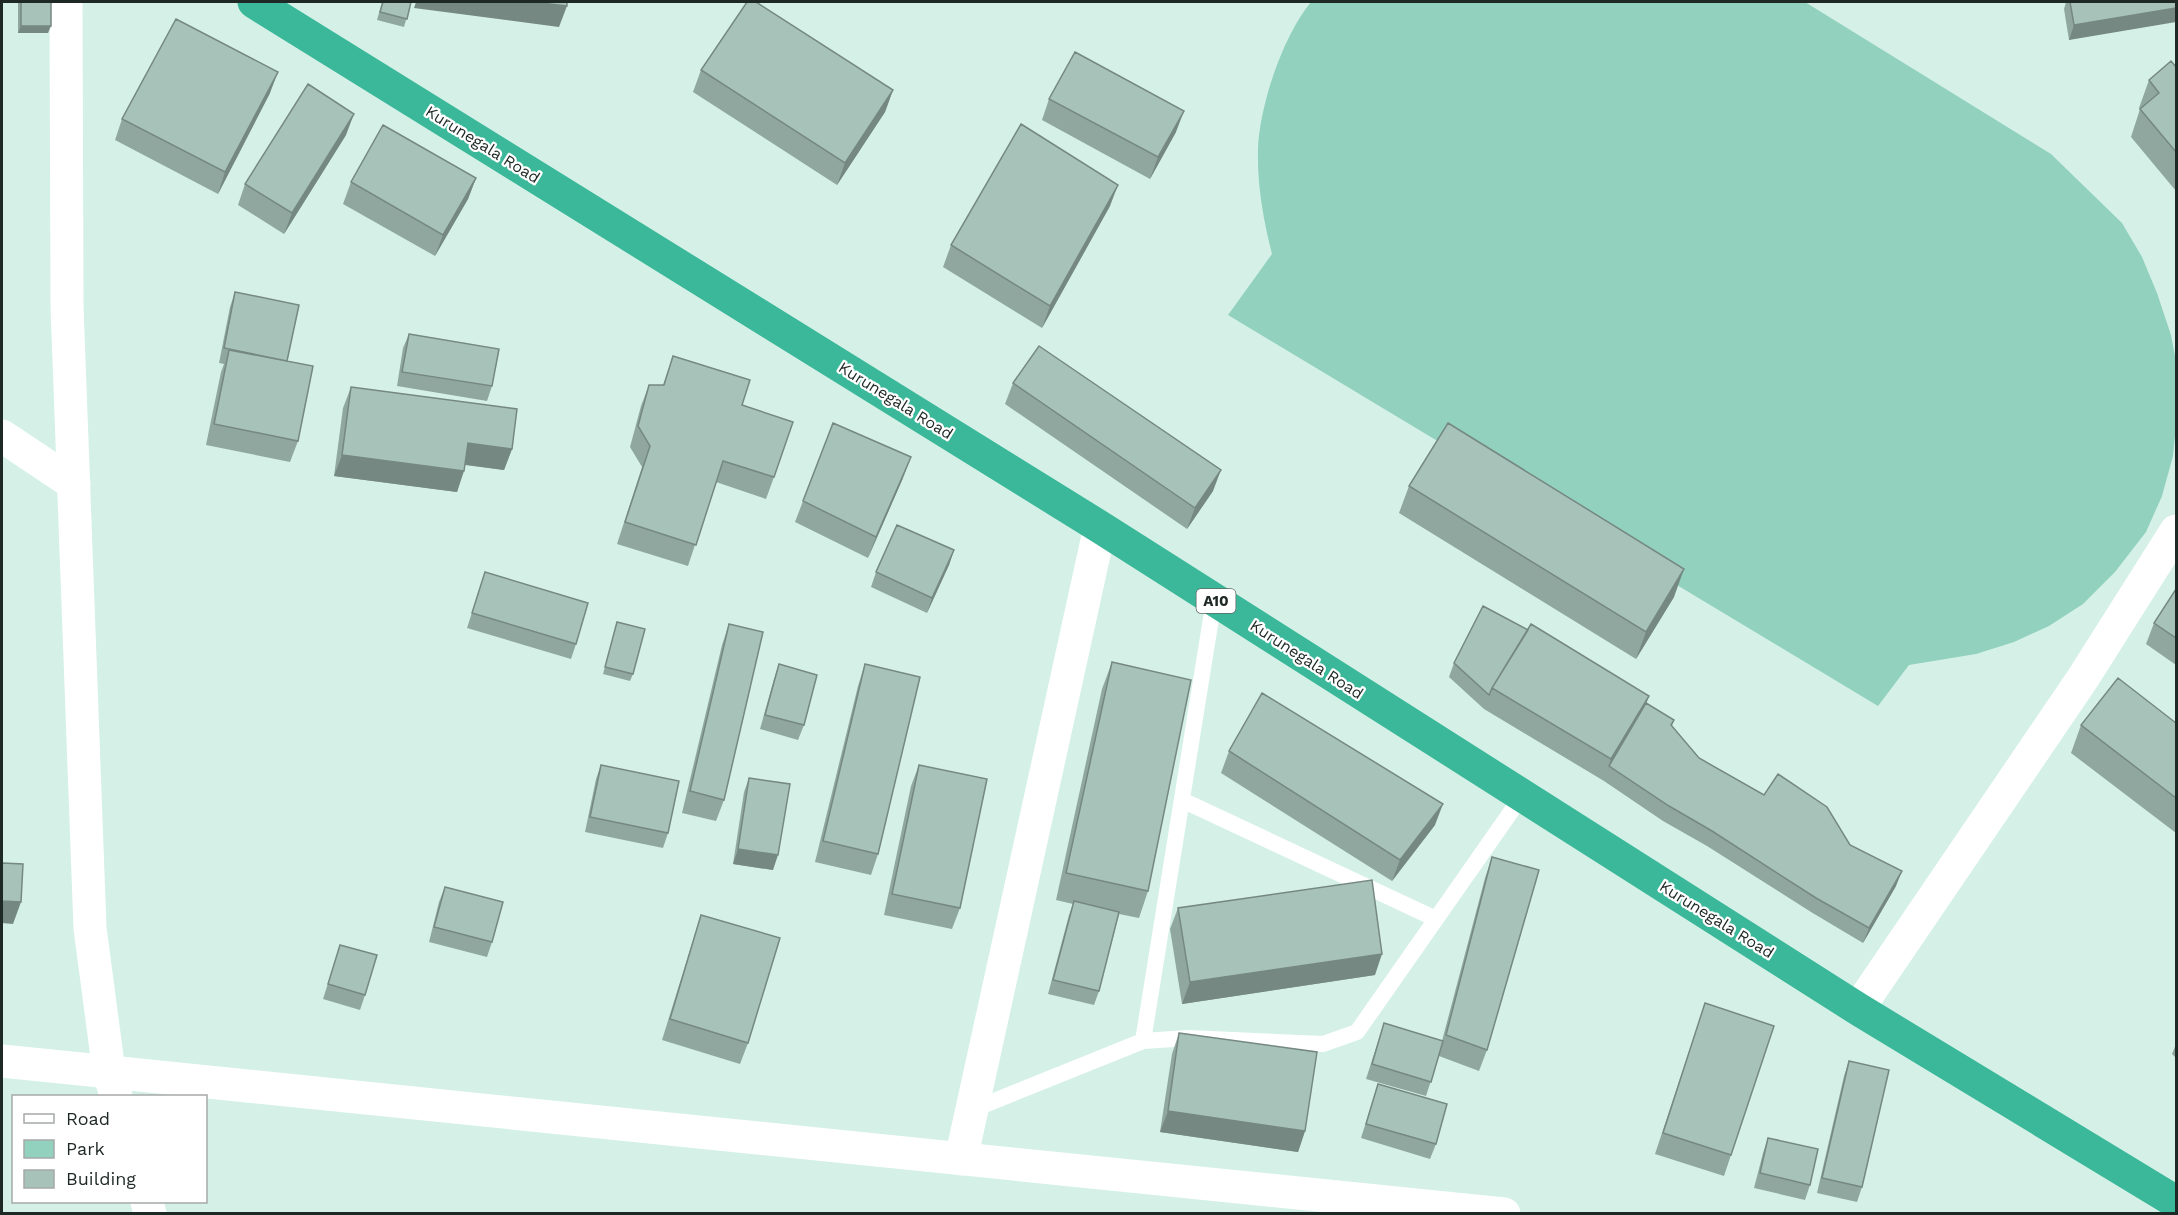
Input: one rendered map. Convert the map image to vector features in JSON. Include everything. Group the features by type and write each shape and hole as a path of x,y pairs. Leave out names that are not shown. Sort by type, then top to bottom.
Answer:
{"highway":[{"name":"Kurunegala Road","path":"254,2 1100,526 1858,1009 2176,1202"}],"street":[{"path":"66,2 67,306 90,928 113,1084"},
{"path":"2,436 74,484"},
{"path":"961,1159 1100,526"},
{"path":"1858,1009 2083,678 2176,531"},
{"path":"2,1061 113,1084 961,1159 1504,1214"}],"lane":[{"path":"1143,1041 1214,600"},
{"path":"972,1110 1143,1041 1188,1038 1323,1044 1357,1032 1522,796"},
{"path":"1182,800 1436,919"}],"green space":[{"path":"1311,2 1805,2 2051,154 2122,223 2142,257 2171,335 2176,361 2176,425 2173,456 2162,496 2146,532 2115,572 2083,604 2049,626 2014,642 1976,654 1909,665 1878,706 1228,315 1272,254 1263,215 1260,188 1258,148 1260,130 1268,91 1282,52"}],"building":[{"path":"21,2 51,2 51,26 21,26"},
{"path":"383,2 411,2 407,19 380,12"},
{"path":"532,2 567,2 567,6"},
{"path":"747,2 756,2 893,90 845,163 701,70"},
{"path":"2070,2 2176,2 2176,8 2074,25"},
{"path":"176,19 278,72 225,172 122,119"},
{"path":"1075,52 1184,111 1158,157 1049,99"},
{"path":"2171,61 2176,67 2176,152 2140,109 2159,93 2149,80"},
{"path":"308,84 354,114 292,213 245,184"},
{"path":"1021,124 1118,185 1050,306 951,245"},
{"path":"383,125 476,178 443,235 351,182"},
{"path":"235,292 299,305 287,361 224,348"},
{"path":"409,334 499,349 492,386 402,372"},
{"path":"1039,346 1221,470 1195,508 1013,383"},
{"path":"229,350 313,366 298,441 214,424"},
{"path":"673,356 750,380 742,405 793,422 774,477 723,461 696,545 625,522 650,446 638,426 649,385 664,385"},
{"path":"351,387 517,409 512,449 468,443 464,471 342,455"},
{"path":"833,423 911,457 876,537 803,501"},
{"path":"1448,423 1684,569 1646,632 1409,486"},
{"path":"897,525 954,550 932,598 876,572"},
{"path":"485,572 588,603 576,644 472,613"},
{"path":"2176,589 2176,638 2154,623"},
{"path":"1483,606 1528,630 1489,695 1454,663"},
{"path":"617,622 645,629 633,674 605,667"},
{"path":"729,624 763,632 724,800 690,791"},
{"path":"1531,624 1649,696 1611,759 1492,688"},
{"path":"1112,662 1191,680 1148,891 1066,873"},
{"path":"779,664 817,675 804,725 765,715"},
{"path":"865,664 920,677 878,854 823,841"},
{"path":"2118,678 2176,723 2176,798 2081,725"},
{"path":"1262,693 1443,804 1400,860 1229,751"},
{"path":"1646,703 1674,720 1671,725 1699,758 1764,795 1778,774 1827,807 1850,845 1902,871 1869,928 1816,898 1609,766"},
{"path":"601,765 679,781 668,833 590,817"},
{"path":"919,765 987,779 960,908 892,894"},
{"path":"749,778 790,784 778,855 738,849"},
{"path":"1492,857 1539,870 1487,1050 1446,1035"},
{"path":"2,863 23,864 21,902 2,901"},
{"path":"1372,880 1382,954 1190,982 1178,908"},
{"path":"445,887 503,902 492,942 434,927"},
{"path":"1074,901 1119,912 1099,991 1053,980"},
{"path":"701,915 780,938 748,1043 670,1019"},
{"path":"340,945 377,955 365,995 328,984"},
{"path":"1705,1003 1774,1026 1731,1155 1663,1133"},
{"path":"1384,1023 1443,1041 1431,1082 1372,1064"},
{"path":"1179,1033 1317,1052 1305,1131 1168,1111"},
{"path":"1849,1061 1889,1070 1862,1187 1822,1178"},
{"path":"1378,1084 1447,1104 1436,1144 1366,1124"},
{"path":"1768,1138 1818,1149 1810,1185 1760,1173"}]}
